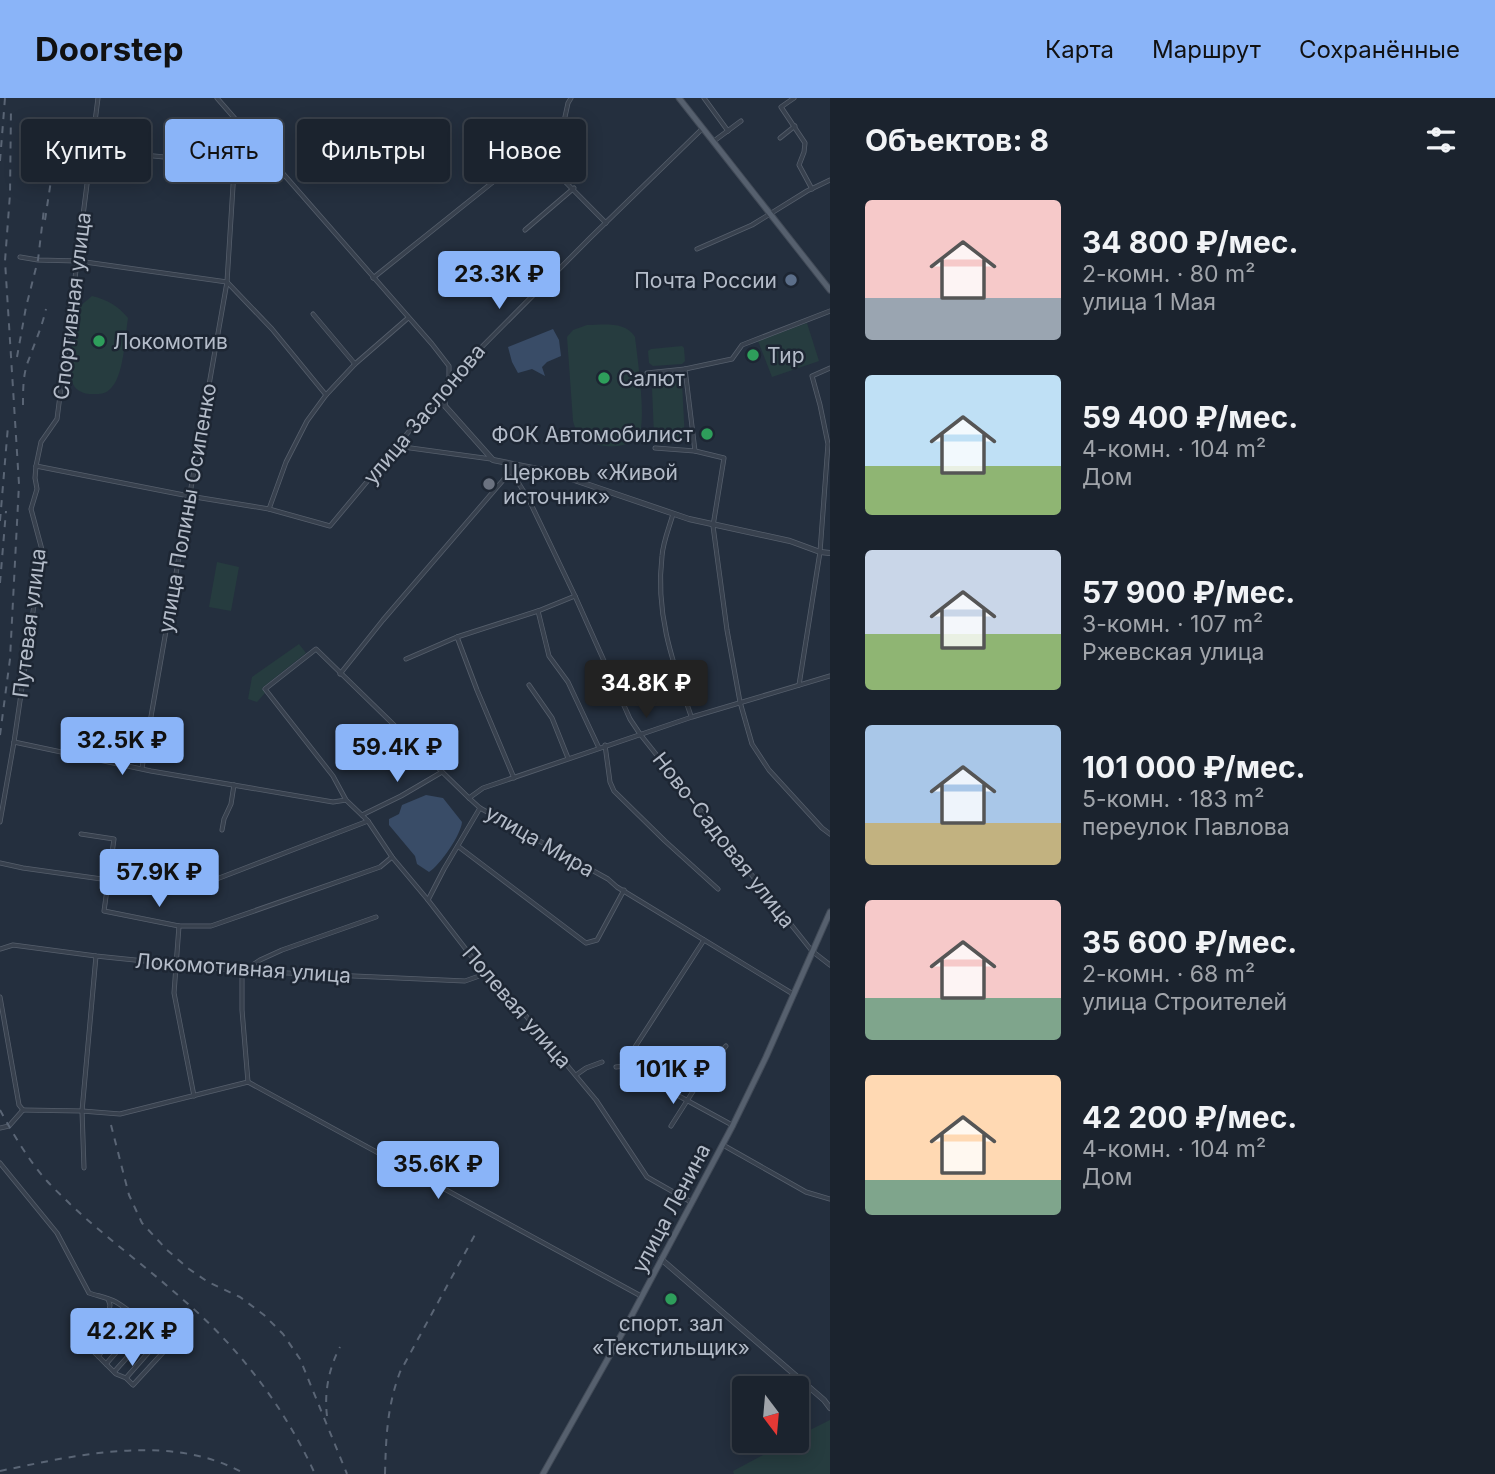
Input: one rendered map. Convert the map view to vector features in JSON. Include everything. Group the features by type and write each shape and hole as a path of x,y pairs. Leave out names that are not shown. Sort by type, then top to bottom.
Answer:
{"main road":[{"path":"679,98 830,290"},
{"name":"улица Ленина","path":"543,1474 703,1184 766,1057 830,912"}],"street":[{"name":"Спортивная улица","path":"96,119 98,98"},
{"path":"217,98 234,119"},
{"path":"565,119 571,98"},
{"path":"704,98 728,131"},
{"path":"794,98 781,107 805,143 799,169 812,188"},
{"path":"712,142 741,121"},
{"path":"780,138 795,126"},
{"name":"улица Заслонова","path":"270,509 330,526 449,380 702,128"},
{"path":"283,175 449,366 445,406 493,460"},
{"path":"697,250 752,225 830,180"},
{"name":"Спортивная улица","path":"36,466 41,442 57,419 89,182"},
{"name":"улица Полины Осипенко","path":"142,768 226,282 234,182"},
{"path":"373,278 493,182"},
{"path":"568,182 606,223"},
{"path":"526,230 574,188"},
{"path":"20,257 78,261 226,282 272,329 326,395"},
{"path":"647,373 685,369 732,359 742,345 830,311"},
{"path":"313,314 355,364"},
{"path":"36,466 270,509 286,462 307,421 326,395 355,364 408,318"},
{"path":"799,685 820,552 829,444 812,376 830,368"},
{"path":"685,369 695,451"},
{"path":"396,446 548,471 713,526 790,541 830,553"},
{"path":"655,449 695,451 724,458 713,526 740,702 752,744 769,770 821,828 830,834"},
{"path":"340,674 391,610 511,471 511,464"},
{"name":"Путевая улица","path":"0,822 42,550 31,509 37,489 36,466"},
{"name":"Ново-Садовая улица","path":"511,471 529,500 640,734 812,951 830,965"},
{"path":"673,514 662,554 660,598 671,657 692,717"},
{"path":"406,659 457,637 575,596"},
{"path":"538,611 549,656 568,682 599,748"},
{"path":"457,637 514,778"},
{"name":"улица Мира","path":"316,649 480,808 608,879 793,994"},
{"name":"Полевая улица","path":"316,649 265,689 333,776 346,800 368,821 392,857 485,974 526,1016 596,1100 647,1177 691,1202"},
{"path":"469,799 483,788 605,745 830,676"},
{"path":"529,685 552,718 568,758"},
{"path":"14,743 333,802 346,800"},
{"path":"605,745 610,782 614,791 718,889"},
{"path":"362,815 442,772"},
{"path":"222,830 234,785"},
{"path":"428,900 480,808"},
{"path":"201,885 368,821"},
{"path":"80,834 114,839 104,911 178,926 211,926 380,867 392,857"},
{"path":"458,847 586,943 597,940 624,890"},
{"path":"0,863 109,880"},
{"path":"248,1082 242,1010 243,971 282,950 376,917"},
{"path":"178,926 174,993 194,1096"},
{"path":"624,1066 704,940"},
{"name":"Локомотивная улица","path":"0,949 13,946 243,971 465,981 485,974"},
{"path":"83,1168 82,1111 96,956"},
{"path":"0,997 19,1105 23,1110"},
{"path":"671,1126 711,1063 726,1046"},
{"path":"576,1075 601,1062"},
{"path":"616,1067 624,1066 733,1125"},
{"path":"0,1128 9,1126 23,1110 127,1114 248,1082 641,1296"},
{"path":"722,1145 806,1192 830,1199"},
{"path":"0,1163 57,1233 89,1293 108,1299 116,1302 161,1338 168,1347 133,1385 82,1344 109,1311 108,1299"},
{"path":"661,1259 830,1408"},
{"path":"90,1348 123,1308"},
{"path":"98,1356 133,1315"},
{"path":"106,1364 140,1325"},
{"path":"114,1372 148,1334"},
{"path":"126,1378 161,1338"}],"green space":[{"name":"Локомотив","path":"92,296 112,304 128,318 118,377 109,390 97,394 79,391 73,384 70,369 79,307"},
{"path":"807,323 819,361 772,377 758,341"},
{"name":"Салют","path":"587,325 620,326 635,337 641,388 641,428 635,439 621,446 594,444 585,440 573,421 567,337 573,330"},
{"path":"682,346 685,361 682,364 653,366 649,363 648,351 651,349"},
{"path":"680,376 685,440 654,436 652,388 657,378"},
{"path":"217,562 239,567 231,611 209,607"},
{"path":"299,644 306,653 262,688 265,693 257,702 248,699 252,677"},
{"path":"830,1420 830,1474 734,1474 733,1471 767,1453 809,1453 809,1430"}],"water":[{"path":"553,329 559,340 561,356 542,367 545,376 532,369 518,373 508,347"},
{"path":"426,795 443,798 462,822 449,849 429,872 417,864 415,856 389,825 389,819 399,814 402,805"}],"railway":[{"path":"0,161 5,98"},
{"path":"0,735 10,659 19,484 5,261 10,194 11,108"},
{"path":"45,220 51,182"},
{"path":"17,357 38,260 44,209"},
{"path":"23,405 26,370 46,309"},
{"path":"0,521 8,426"},
{"path":"0,583 6,511"},
{"path":"0,1110 28,1156 52,1187 201,1316 240,1356 289,1424 315,1474"},
{"path":"111,1125 129,1195 142,1223 189,1269 208,1282 240,1297 283,1334 300,1359 347,1474"},
{"path":"385,1474 390,1410 400,1372 477,1231"},
{"path":"327,1416 328,1380 340,1347"},
{"path":"0,1471 92,1454 156,1450 217,1461 245,1474"}],"place":[{"name":"Почта России","path":"791,280"},
{"name":"Локомотив","path":"99,341"},
{"name":"Тир","path":"753,355"},
{"name":"Салют","path":"604,378"},
{"name":"ФОК Автомобилист","path":"707,434"},
{"name":"Церковь «Живой источник»","path":"489,484"},
{"name":"спорт. зал «Текстильщик»","path":"671,1299"}]}
